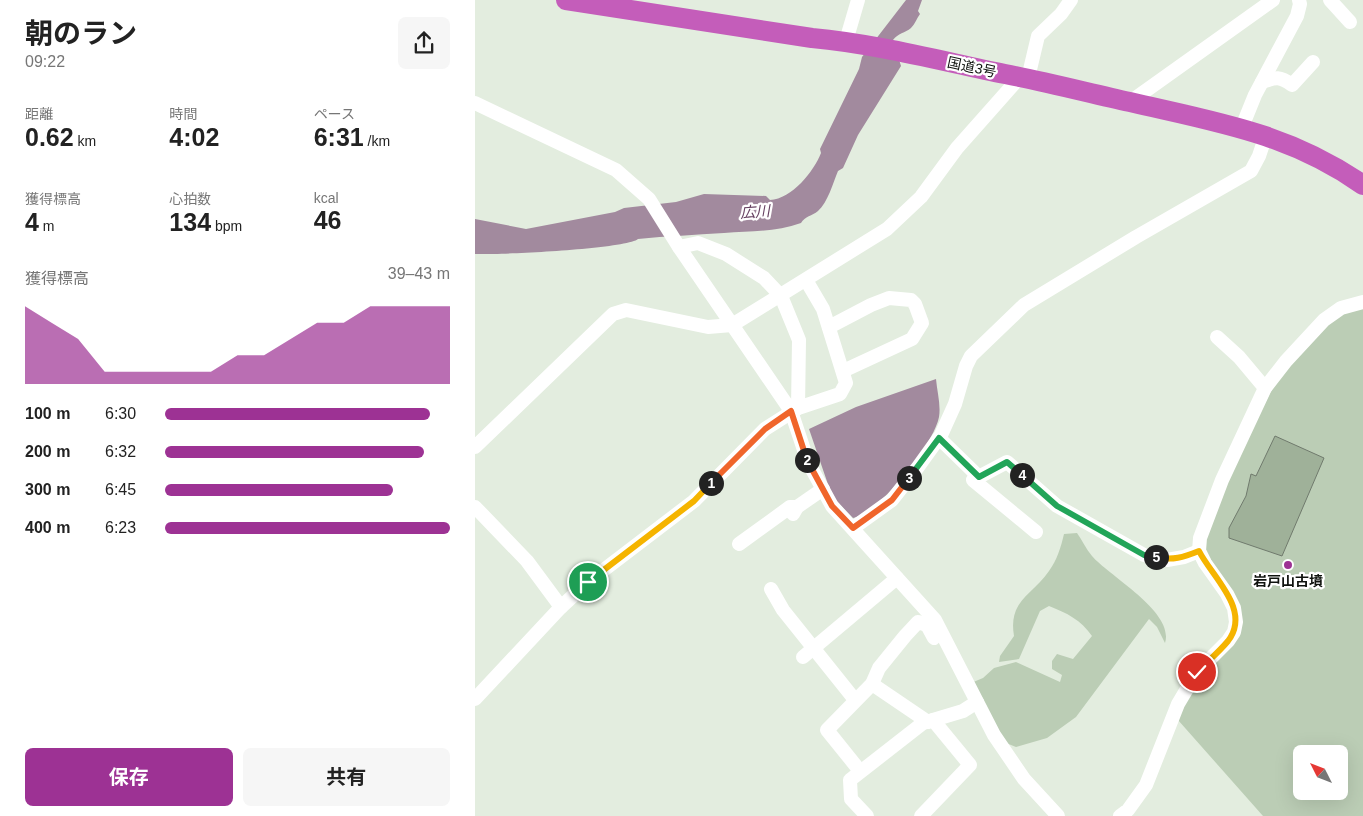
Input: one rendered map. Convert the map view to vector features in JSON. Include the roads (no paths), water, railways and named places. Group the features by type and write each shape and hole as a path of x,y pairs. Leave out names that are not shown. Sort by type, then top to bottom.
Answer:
{"highway":[{"name":"国道3号","path":"566,0 854,43 1024,78 1243,127 1314,154 1361,180"}],"street":[{"path":"854,43 858,0"},
{"path":"475,448 613,314 626,310 708,326 732,325 887,229 921,197 957,148 1024,78 1038,36 1061,14 1071,0"},
{"path":"1130,102 1273,0"},
{"path":"1243,127 1262,82 1297,16 1301,0"},
{"path":"1330,0 1350,22"},
{"path":"1262,82 1276,76 1283,78 1292,85 1313,62"},
{"path":"475,103 616,170 649,199 732,325 795,409"},
{"path":"853,528 892,500 939,438 955,404 966,366 971,356 1024,305 1136,237 1251,171 1259,156 1266,135"},
{"path":"677,244 698,243 726,254 763,278 781,296 799,340 795,409 808,462 832,506 935,620 994,735 1024,779 1058,816"},
{"path":"475,699 561,607 588,582 694,501 765,429 795,409 840,394 846,382 843,371 823,309 806,280"},
{"path":"829,327 871,305 889,298 911,300 922,318 922,323 911,340 843,371"},
{"path":"1119,816 1128,810 1146,785 1178,704 1197,672 1228,641 1234,632 1236,622 1234,608 1199,551 1200,538 1209,509 1265,388 1286,361 1324,320 1341,308 1363,302"},
{"path":"1217,337 1239,357 1265,388"},
{"path":"939,438 979,477"},
{"path":"1036,532 973,480 1007,462 1057,506 1144,555 1167,560 1184,557 1199,551"},
{"path":"739,544 791,507 795,511 823,489"},
{"path":"475,507 527,561 561,607"},
{"path":"803,657 897,578"},
{"path":"771,589 783,610 855,700"},
{"path":"861,771 827,730 872,684 879,668 918,622 927,624 962,685 967,682"},
{"path":"872,684 931,721 970,765 921,816"},
{"path":"867,816 851,799 850,780 923,723 963,711 977,702"}],"water":[{"name":"広川","path":"906,0 922,0 918,11 920,14 914,25 893,40 901,66 858,135 843,168 838,171 825,203 818,211 801,223 763,231 638,239 611,246 475,254 475,219 526,229 615,212 624,208 676,202 704,194 766,196 770,200 786,195 808,176 818,160 821,153 820,149 859,69 862,57"},
{"path":"936,379 939,417 927,443 904,476 890,491 877,504 853,518 832,496 809,429 856,407"}],"place":[{"name":"岩戸山古墳","path":"1288,565"}]}
